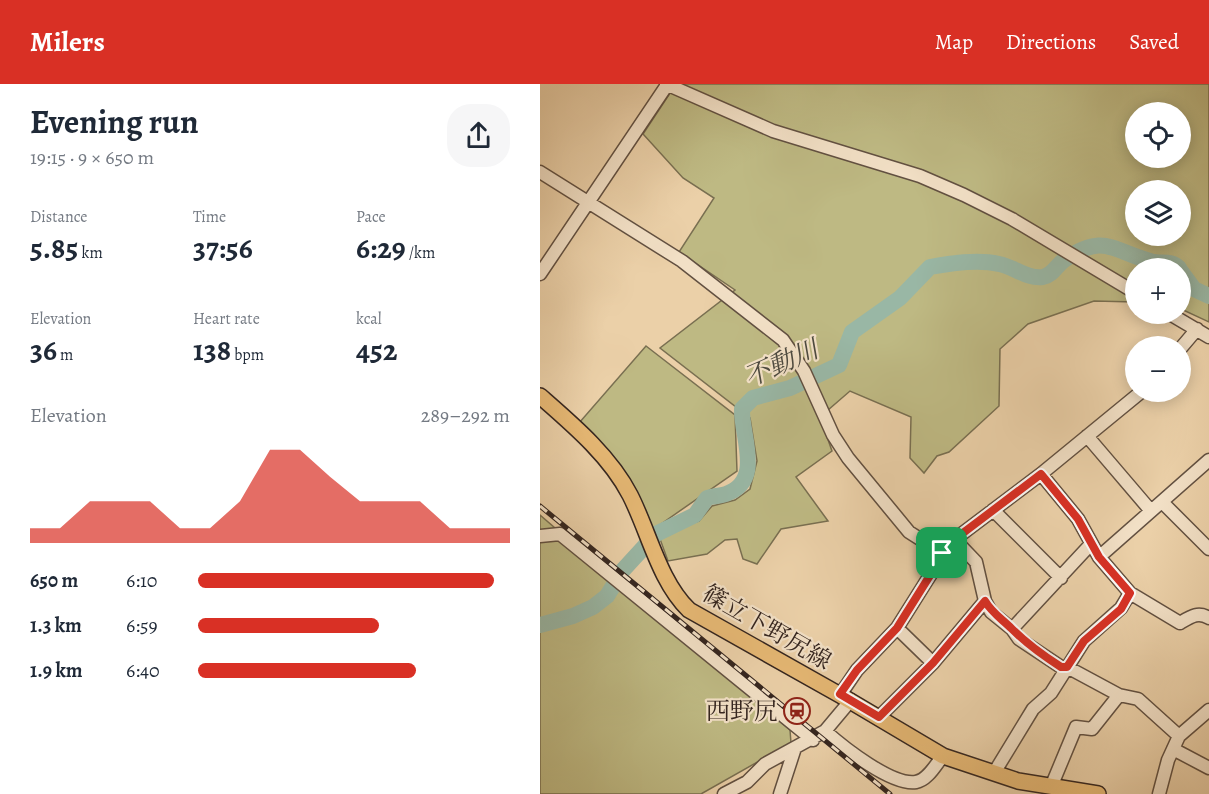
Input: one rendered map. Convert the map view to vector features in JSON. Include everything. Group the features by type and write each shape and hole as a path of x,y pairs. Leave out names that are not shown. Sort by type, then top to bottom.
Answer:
{"main road":[{"name":"篠立下野尻線","path":"540,396 614,469 629,494 673,590 688,610 845,697 943,756 994,773 1051,787 1098,794"}],"street":[{"path":"540,274 667,84 773,131 893,168 964,195 1125,287"},
{"path":"540,172 682,261 783,340 808,381 833,435 870,486 909,532 942,553"},
{"path":"1188,324 1209,337"},
{"path":"1191,336 1197,329"},
{"path":"724,794 747,782 765,764 794,751 825,731 845,697 857,670 897,628 942,553 954,539 1041,474 1129,402"},
{"path":"1088,436 1152,511"},
{"path":"1099,557 1163,503 1209,460"},
{"path":"1041,474 1078,519 1090,545 1130,593 1180,623 1193,615 1203,615 1209,618"},
{"path":"1163,503 1209,549"},
{"path":"993,510 1060,578"},
{"path":"540,536 560,534 813,740"},
{"path":"954,539 976,562 985,601 991,612 1012,629 1019,639 1061,667 1067,667 1119,694 1138,699 1179,736"},
{"path":"1012,629 1090,545"},
{"path":"994,773 1033,709 1051,693 1084,641 1121,609 1130,593"},
{"path":"879,717 933,663 985,601"},
{"path":"897,628 933,663"},
{"path":"1051,787 1076,727 1092,729 1119,694"},
{"path":"1159,794 1179,736 1207,717"},
{"path":"825,731 844,747 879,770 914,782 922,780 943,756"},
{"path":"1173,748 1209,768"},
{"path":"780,794 794,751"}],"shaded area":[{"path":"676,84 1209,84 1209,322 1191,314 1191,258 1125,258 1125,302 1094,301 1028,324 1000,349 999,406 949,452 937,456 924,473 910,458 911,417 850,391 820,417 832,451 796,477 828,521 781,529 757,564 743,559 737,539 725,540 707,554 668,561 660,539 674,528 699,521 712,506 735,500 750,489 757,461 750,418 660,348 735,290 679,252 714,198 683,178 643,134"},
{"path":"646,346 735,415 737,471 651,531 579,423"},
{"path":"540,515 790,730 791,743 701,794 540,794"}],"waterway":[{"name":"不動川","path":"540,625 573,616 593,607 607,596 623,570 656,534 695,515 707,498 726,494 738,488 744,479 748,457 742,409 753,398 790,388 839,365 852,332 900,298 930,267 983,262 1005,266 1026,275 1043,277 1064,260 1089,247 1107,246 1140,258"},
{"name":"不動川","path":"1191,285 1194,289 1209,296"}],"railway":[{"path":"540,506 890,794"}],"place":[{"name":"西野尻","path":"797,711"}],"route":[{"path":"1041,474 1078,519 1090,545 1130,593 1121,609 1084,641 1067,667 1061,667 1019,639 1012,629 991,612 985,601 933,663 879,717 840,694 857,670 897,628 942,553 951,542 1041,474"}]}
